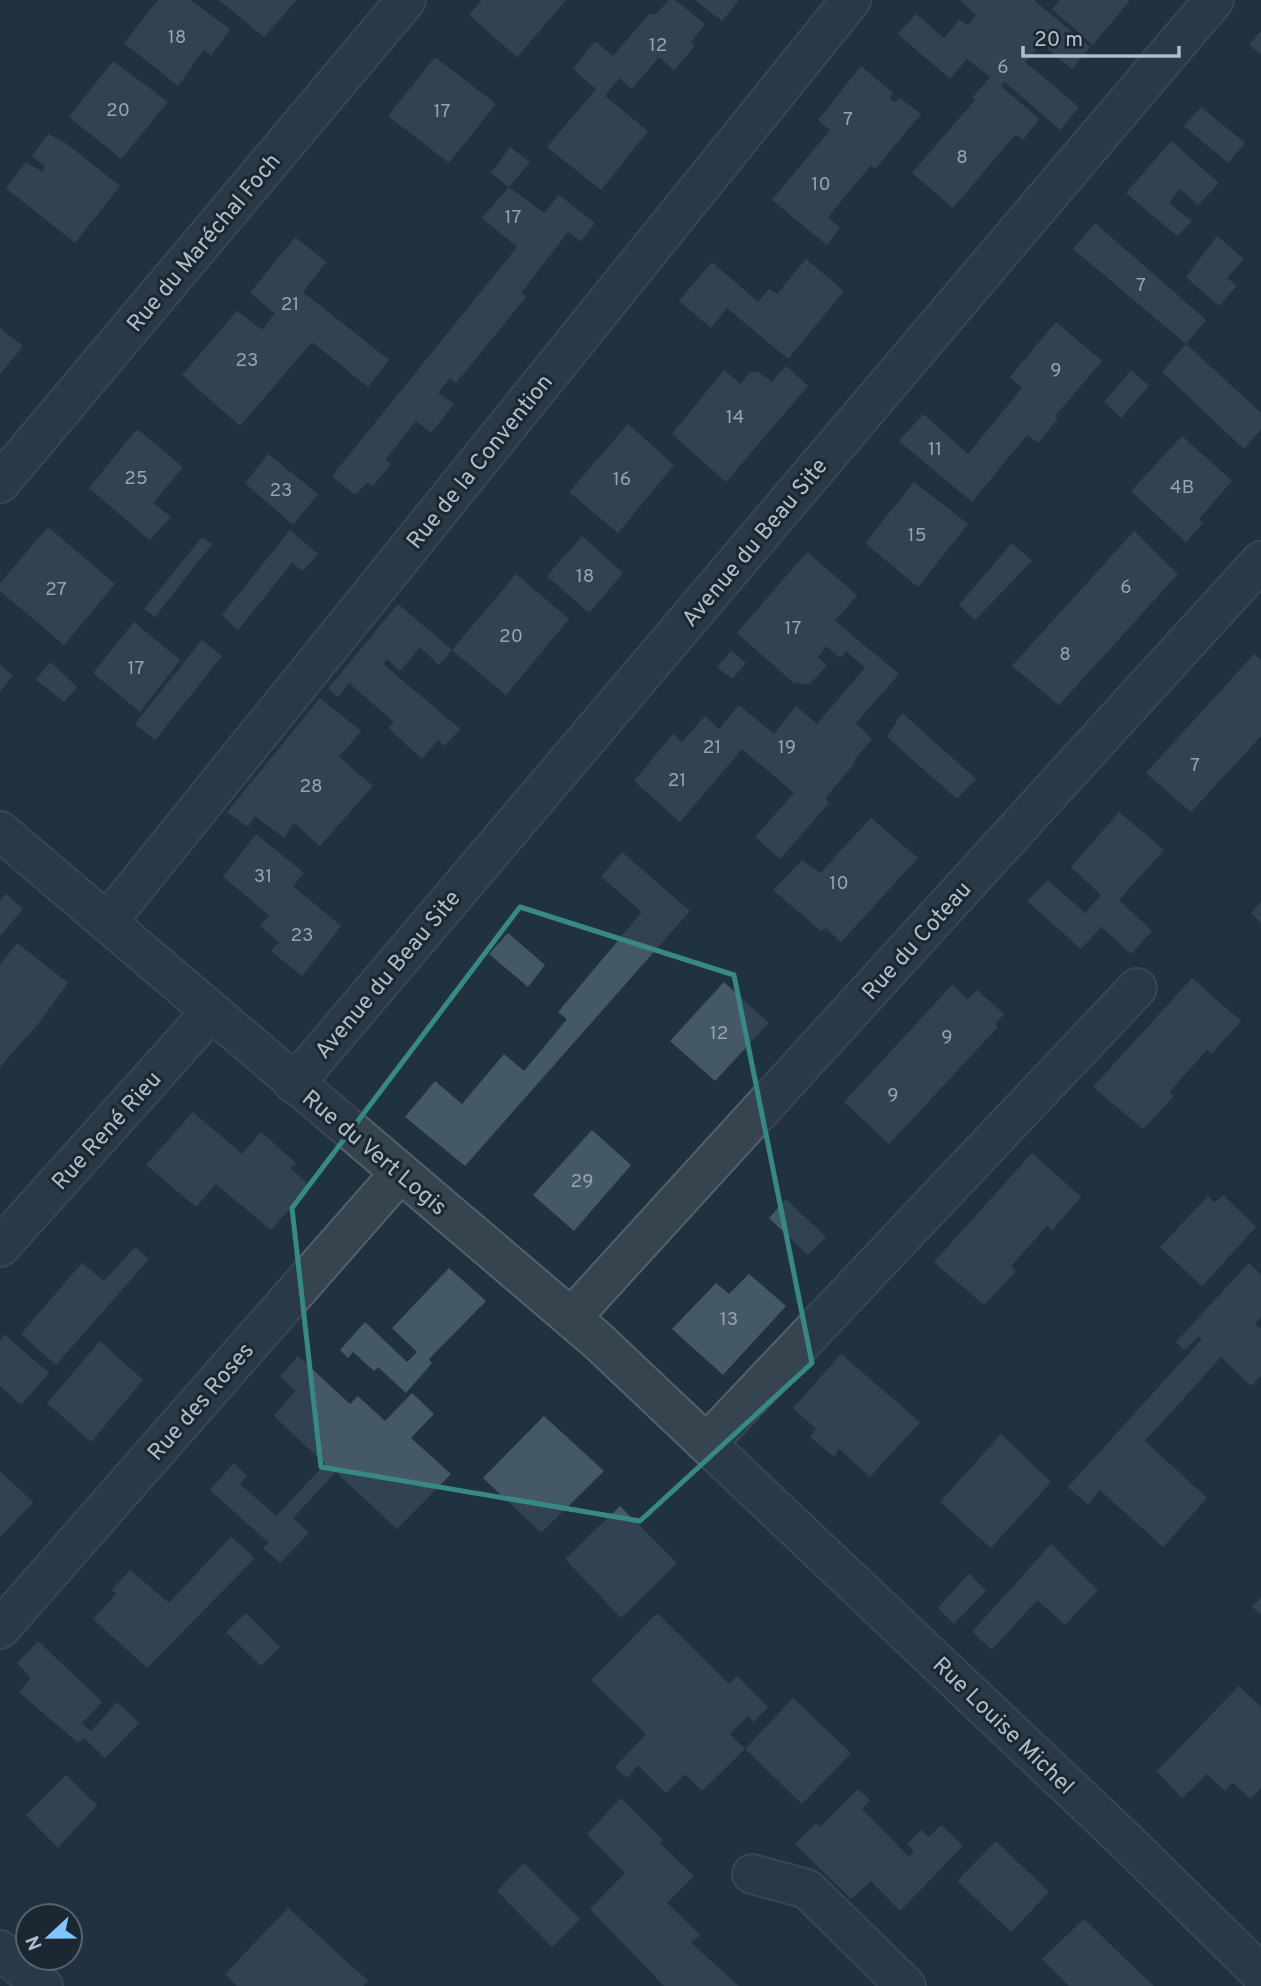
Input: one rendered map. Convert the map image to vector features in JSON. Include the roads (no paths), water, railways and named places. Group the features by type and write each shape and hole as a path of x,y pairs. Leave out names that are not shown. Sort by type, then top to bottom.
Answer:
{"street":[{"name":"Rue du Maréchal Foch","path":"0,483 405,0"},
{"name":"Rue de la Convention","path":"107,922 851,0"},
{"name":"Avenue du Beau Site","path":"294,1083 1214,0"},
{"name":"Rue du Coteau","path":"571,1318 1261,561"},
{"name":"Rue du Vert Logis","path":"0,831 571,1318 745,1479"},
{"path":"707,1443 1136,988"},
{"name":"Rue René Rieu","path":"0,1247 211,1012"},
{"name":"Rue des Roses","path":"0,1629 400,1173"},
{"name":"Rue Louise Michel","path":"745,1479 1261,1974"},
{"path":"752,1874 807,1889 906,1986"},
{"path":"0,1950 44,1986"}]}
